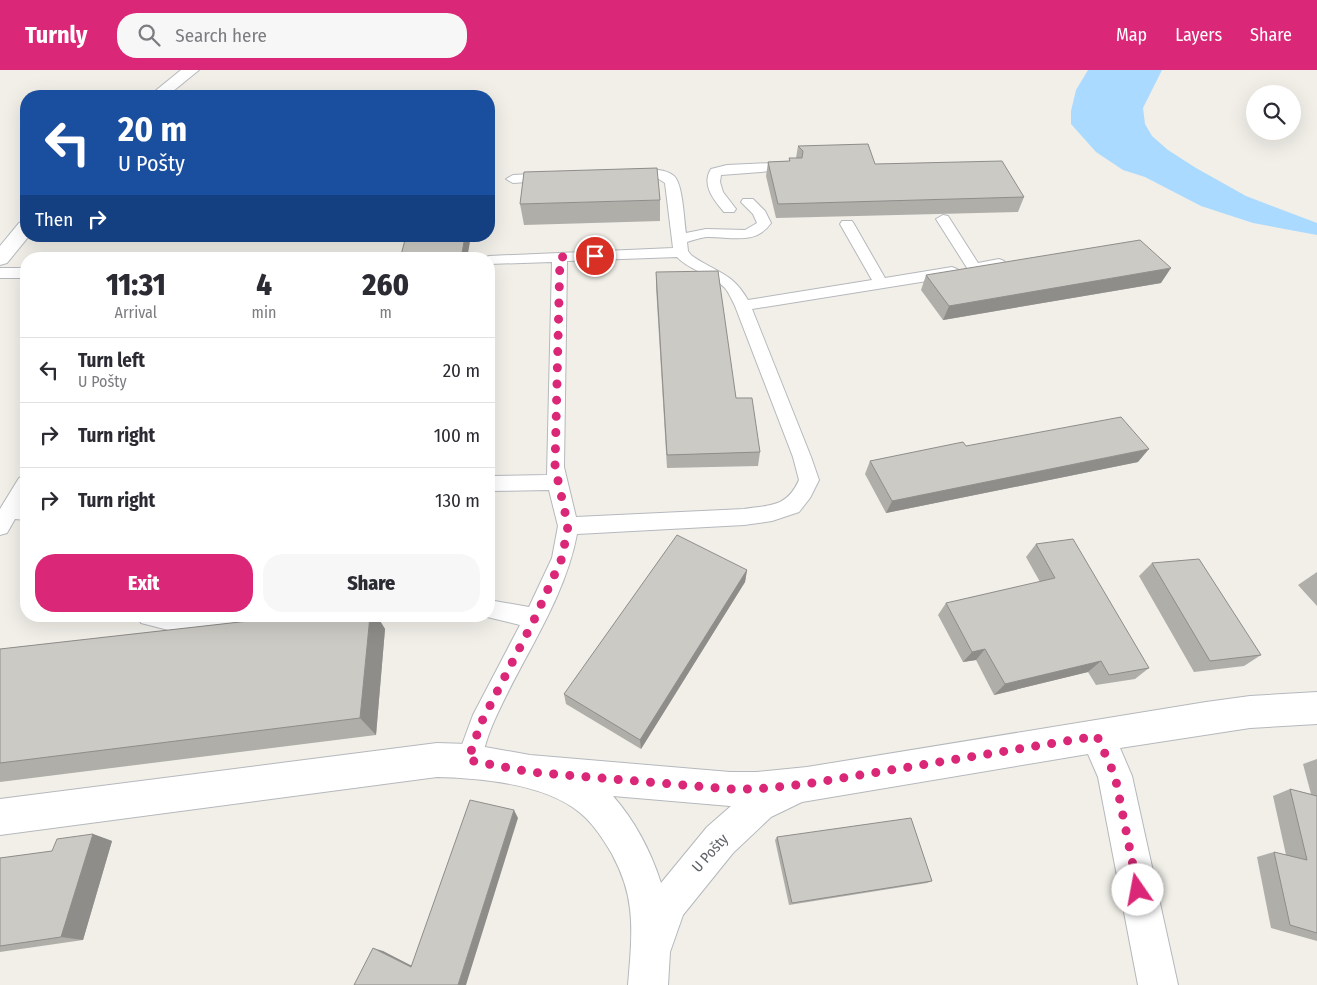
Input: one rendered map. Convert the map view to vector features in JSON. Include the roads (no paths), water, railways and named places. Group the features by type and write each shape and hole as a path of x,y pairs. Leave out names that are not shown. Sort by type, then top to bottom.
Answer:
{"street":[{"path":"165,90 191,70"},
{"path":"0,258 20,234"},
{"name":"U Pošty","path":"0,817 437,760 468,760 530,772 730,789 757,789 806,784 1250,712 1317,708"},
{"path":"1097,736 1115,776 1158,985"},
{"name":"U Pošty","path":"530,772 567,786 591,800 606,815 622,838 640,875 649,907 649,971"},
{"name":"U Pošty","path":"649,971 660,923 670,902 720,840 759,805 774,796 806,784"}],"lane":[{"path":"729,209 715,187 713,177 716,172 727,169 793,166"},
{"path":"568,526 744,517 772,513 792,506 803,493 809,480 802,457 743,306 731,286 714,273 687,259 680,246 672,183 669,178 663,174 654,173 616,175"},
{"path":"512,179 560,177"},
{"path":"495,260 560,257 680,246 705,233 721,214 729,209 755,200 763,218 764,223 761,228 748,234 705,233"},
{"path":"943,219 974,268"},
{"path":"847,224 881,283"},
{"path":"468,760 481,723 535,618 562,558 568,526 555,467 560,257"},
{"path":"743,306 1013,262"},
{"path":"0,274 20,273"},
{"path":"495,484 557,482"},
{"path":"12,516 20,497"},
{"path":"495,609 535,618"}],"water":[{"path":"1088,70 1162,70 1143,108 1145,124 1152,136 1168,150 1196,168 1246,196 1317,223 1317,235 1253,223 1201,206 1145,177 1123,170 1096,152 1071,124 1071,111 1076,90"}]}
